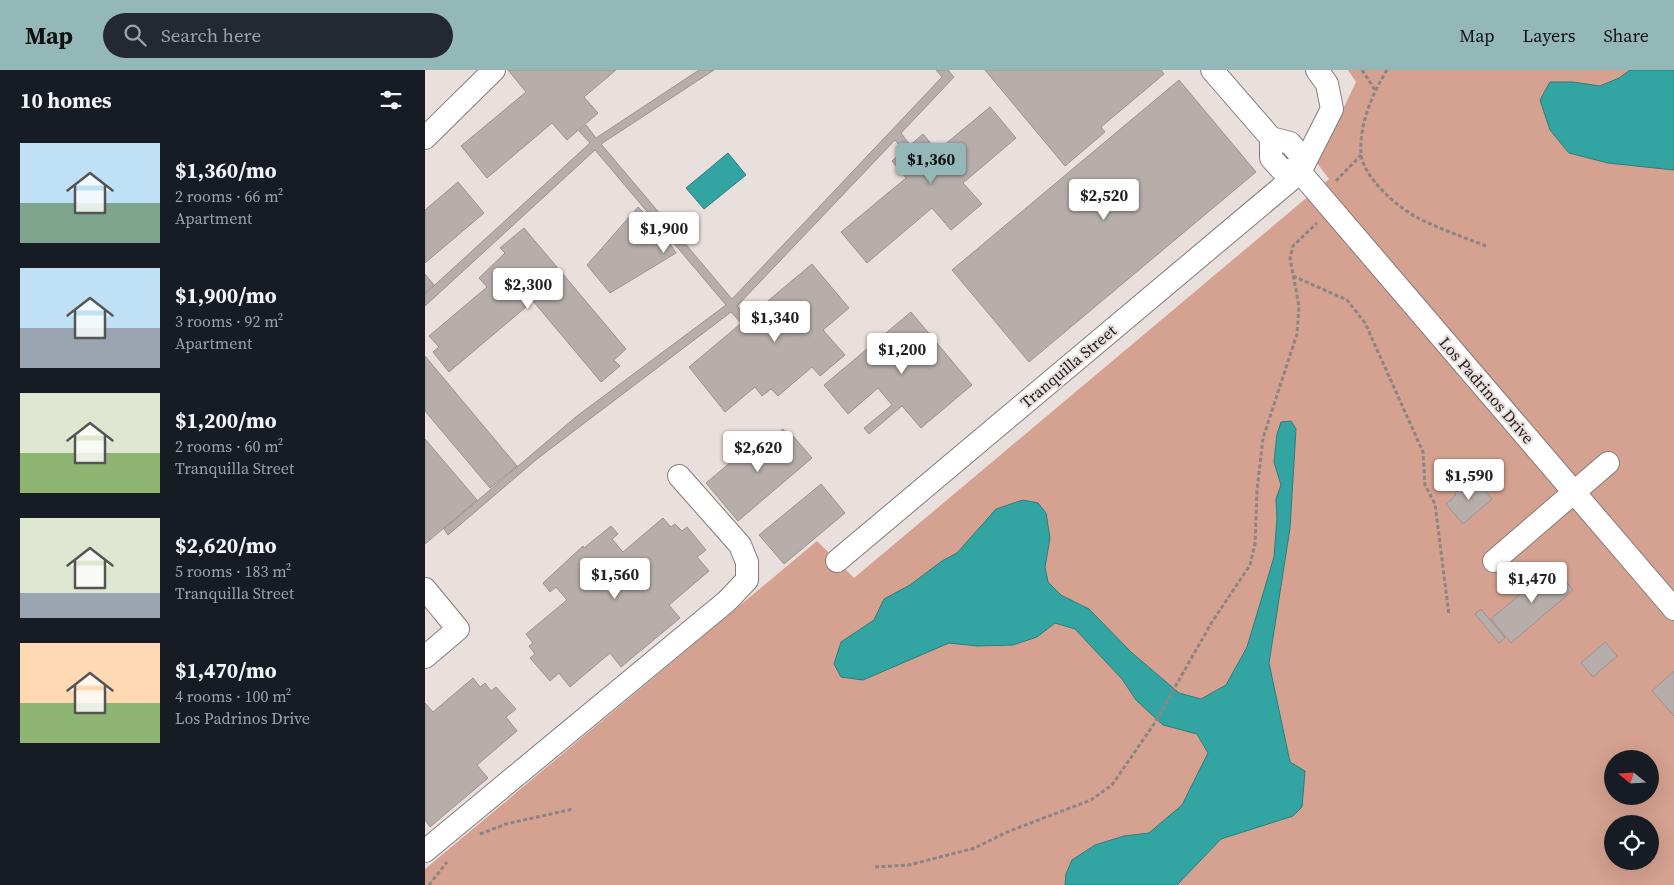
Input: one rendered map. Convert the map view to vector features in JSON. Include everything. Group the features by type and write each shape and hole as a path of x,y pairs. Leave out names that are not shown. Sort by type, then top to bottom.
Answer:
{"street":[{"path":"425,138 495,70"},
{"name":"Los Padrinos Drive","path":"1212,70 1271,138 1290,143 1300,155 1300,172 1674,609"},
{"path":"1300,172 1332,108 1327,84 1317,70"},
{"name":"Tranquilla Street","path":"837,561 1300,172"},
{"path":"1494,561 1607,463"},
{"path":"425,851 727,601 747,580 747,562 739,545 679,476"},
{"path":"425,589 459,629 425,657"}],"path":[{"path":"1362,70 1375,90"},
{"path":"1387,70 1375,90 1363,127 1361,155 1372,178 1386,196 1417,218 1486,246"},
{"path":"875,867 909,865 975,848 1007,832 1091,800 1112,785 1154,724 1212,622 1250,565 1255,544 1257,490 1263,438 1297,334 1299,306 1290,258 1293,246 1317,223 1334,183 1361,155"},
{"path":"1292,276 1347,300 1365,323 1423,452 1425,485 1435,504 1449,615"},
{"path":"479,835 506,824 573,809"},
{"path":"429,885 452,856"}],"shaded area":[{"path":"1348,70 1674,70 1674,885 425,885 425,869 817,541 854,578 1329,179 1317,163 1356,82"}],"water":[{"path":"1630,70 1674,70 1674,170 1608,163 1569,153 1550,130 1540,100 1550,82 1573,82 1600,86 1619,78"},
{"path":"728,153 746,175 704,209 686,188"},
{"path":"1291,421 1296,429 1290,528 1269,663 1290,762 1305,771 1302,807 1293,816 1221,839 1177,885 1065,885 1066,874 1072,860 1095,845 1124,836 1149,833 1182,805 1208,753 1197,734 1163,725 1136,700 1122,679 1075,629 1055,623 1037,637 1013,645 977,646 949,643 863,680 841,677 834,664 841,642 874,620 884,599 910,585 942,561 957,553 996,509 1023,500 1038,503 1046,513 1050,538 1045,567 1048,582 1061,595 1089,609 1131,652 1179,693 1201,699 1226,685 1247,647 1274,557 1277,518 1276,499 1281,485 1274,462 1277,434 1281,422"}],"building":[{"path":"508,70 616,70 584,97 598,113 567,140 552,123 487,178 461,146 526,92"},
{"path":"699,70 714,70 601,144 732,299 942,77 936,70 948,70 954,77 901,133 910,145 903,150 895,140 737,306 748,318 741,323 731,312 537,459 448,535 444,529 577,416 726,305 595,150 425,306 425,294 590,143 579,131 586,125 596,138"},
{"path":"985,70 1161,70 1164,74 1101,127 1105,132 1065,166"},
{"path":"1179,80 1256,172 1029,362 952,270"},
{"path":"990,107 1016,138 963,183 982,204 951,230 932,208 867,263 841,232 906,178 892,161 923,134 937,151"},
{"path":"458,182 484,213 425,263 425,210"},
{"path":"638,207 660,229 676,253 610,293 587,265"},
{"path":"524,228 626,349 614,360 620,366 601,382 533,301 449,372 433,352 439,347 429,336 487,287 479,278 505,253 500,248"},
{"path":"812,264 849,308 823,330 845,355 820,376 812,367 778,396 771,389 762,396 755,387 725,412 689,367"},
{"path":"425,274 434,285 425,293"},
{"path":"911,312 972,385 921,428 902,406 869,434 864,428 892,405 878,388 848,414 824,385"},
{"path":"425,356 517,466 490,488 425,411"},
{"path":"783,429 791,438 793,436 812,458 738,521 706,483 762,436 764,438 768,435 771,439"},
{"path":"425,439 477,500 425,544"},
{"path":"1474,479 1492,499 1463,524 1446,504 1456,495 1454,494"},
{"path":"821,484 845,513 784,564 759,535"},
{"path":"663,518 671,527 675,524 682,531 687,527 706,550 697,557 709,571 669,605 680,618 621,667 610,653 570,687 559,673 550,681 530,658 535,654 529,646 533,643 526,634 567,600 556,587 550,592 543,583 583,546 584,548 611,526 618,534 612,539 623,552"},
{"path":"1553,566 1573,590 1511,643 1491,619"},
{"path":"1481,609 1505,638 1499,643 1475,614"},
{"path":"1605,642 1617,656 1593,677 1581,663"},
{"path":"1674,671 1674,716 1652,691"},
{"path":"473,678 480,687 485,683 491,691 496,687 516,709 506,717 517,731 477,765 488,778 430,827 425,820 425,703 433,712"}]}
